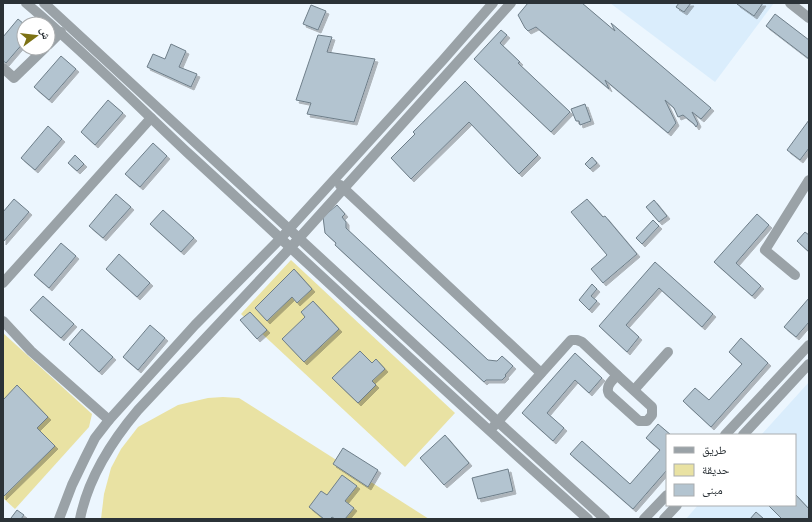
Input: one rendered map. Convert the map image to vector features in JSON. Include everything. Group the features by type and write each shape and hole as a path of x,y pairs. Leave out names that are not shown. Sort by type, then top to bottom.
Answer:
{"street":[{"path":"26,3 61,32 151,118 489,432 588,519"},
{"path":"44,3 496,421 605,519"},
{"path":"59,519 72,485 95,438 109,420 195,325 281,238 493,3"},
{"path":"80,519 91,483 106,452 121,430 299,238 511,3"},
{"path":"790,3 809,18"},
{"path":"56,37 61,32"},
{"path":"3,68 14,78 37,56"},
{"path":"443,60 452,68"},
{"path":"3,283 151,118"},
{"path":"334,179 541,373"},
{"path":"795,275 765,250 809,180"},
{"path":"3,321 31,351 109,420"},
{"path":"489,432 496,421 569,342 574,340 582,342 652,407 652,415 647,421 639,421 609,394 607,389 608,386 617,375"},
{"path":"726,434 809,345"},
{"path":"634,390 668,352"},
{"path":"744,434 809,364"},
{"path":"644,519 666,496"},
{"path":"664,519 676,506"}],"shaded area":[{"path":"610,3 774,3 715,82"},
{"path":"809,382 809,519 686,519 697,506 796,506 796,434 762,434"}],"green space":[{"path":"291,260 455,413 405,467 241,314"},
{"path":"3,333 92,414 89,427 15,509 3,498"},
{"path":"208,398 239,398 429,519 101,519 104,494 111,468 121,449 138,427 178,405"}],"building":[{"path":"528,3 582,3 615,31 611,23 711,108 701,119 692,112 698,124 696,127 683,115 678,117 674,108 665,100 676,123 668,133 605,80 609,89 536,27 528,31 518,15"},
{"path":"679,3 691,3 684,12 676,7"},
{"path":"737,3 763,3 754,16"},
{"path":"311,5 326,11 318,30 303,24"},
{"path":"775,14 809,40 809,59 766,26"},
{"path":"16,21 16,51 6,63 3,61 3,37"},
{"path":"501,30 507,35 500,43 520,62 518,63 570,112 551,132 474,59"},
{"path":"318,35 332,37 327,52 375,59 354,122 307,114 311,103 296,100"},
{"path":"171,44 186,51 179,67 197,74 191,87 147,67 153,54 165,59"},
{"path":"61,56 76,69 49,100 34,87"},
{"path":"465,81 538,155 519,174 469,122 411,179 391,158 415,134 413,132"},
{"path":"108,100 123,113 95,145 81,132"},
{"path":"585,104 591,121 580,125 579,121 576,121 571,109"},
{"path":"809,120 809,148 800,160 787,150"},
{"path":"48,126 62,139 35,170 21,158"},
{"path":"153,143 167,156 140,187 125,174"},
{"path":"75,155 84,164 77,171 68,163"},
{"path":"592,157 597,163 590,169 585,164"},
{"path":"116,194 131,207 103,238 89,226"},
{"path":"14,199 29,212 3,242 3,212"},
{"path":"587,199 603,217 605,216 637,254 603,283 591,269 607,255 571,212"},
{"path":"654,200 667,216 659,222 646,207"},
{"path":"337,205 345,214 342,217 346,222 346,228 488,360 497,361 502,356 513,366 502,380 486,380 484,382 335,245 336,243 325,233 323,217"},
{"path":"163,210 194,238 181,252 150,224"},
{"path":"757,214 769,225 736,263 761,286 752,296 714,262"},
{"path":"653,220 659,226 642,244 636,238"},
{"path":"805,232 809,235 809,252 797,241"},
{"path":"61,243 76,256 49,288 34,275"},
{"path":"119,254 150,283 137,297 106,269"},
{"path":"655,262 713,314 702,327 659,288 626,325 639,337 627,352 599,326"},
{"path":"294,269 312,289 297,303 292,297 267,321 255,308"},
{"path":"592,284 597,289 591,296 597,301 589,310 579,300"},
{"path":"43,296 74,324 61,338 30,310"},
{"path":"809,298 809,322 796,337 784,327"},
{"path":"313,301 339,329 304,362 282,339 305,317 301,312"},
{"path":"250,312 267,330 257,339 240,320"},
{"path":"150,325 165,338 138,370 123,357"},
{"path":"82,329 113,357 99,372 69,344"},
{"path":"741,338 768,363 711,427 683,401 695,388 709,400 742,364 729,352"},
{"path":"360,351 372,363 376,359 385,369 372,381 376,385 358,403 332,378"},
{"path":"575,353 602,378 589,393 575,380 547,413 564,428 553,441 522,413"},
{"path":"17,385 48,417 37,428 55,446 3,497 3,398 4,399"},
{"path":"658,424 670,434 666,434 666,471 633,509 570,454 582,441 630,484 660,450 646,438"},
{"path":"445,435 469,463 444,485 420,458"},
{"path":"343,448 378,470 368,487 333,464"},
{"path":"508,469 513,491 478,499 472,478"},
{"path":"342,475 357,486 345,501 354,508 345,519 335,519 332,517 330,519 324,519 309,507 321,491 327,495"},
{"path":"796,495 809,509 809,519 782,519 769,506 796,506"},
{"path":"17,510 24,515 21,519 11,518"},
{"path":"756,512 764,519 750,519"}]}
